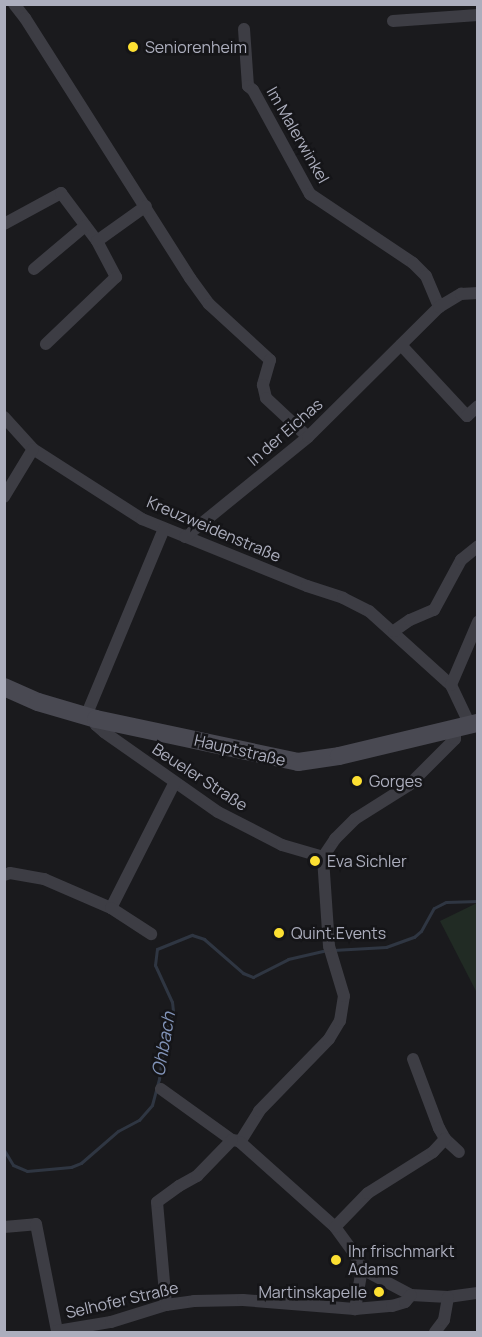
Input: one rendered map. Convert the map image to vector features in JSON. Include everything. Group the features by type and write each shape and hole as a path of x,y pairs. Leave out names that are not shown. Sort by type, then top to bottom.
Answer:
{"main road":[{"name":"Hauptstraße","path":"4,687 38,702 91,717 298,762 467,726"}],"street":[{"path":"14,4 146,206 190,278 209,304 270,360 264,385 266,398 308,437"},
{"path":"393,21 477,15"},
{"name":"Im Malerwinkel","path":"244,29 248,86 253,90 310,194 413,262 426,276 439,307"},
{"path":"4,224 61,193 97,241 116,277 46,344"},
{"path":"97,241 146,206"},
{"path":"34,269 86,226"},
{"name":"In der Eichas","path":"185,537 308,437 439,307 460,294 477,293"},
{"path":"401,345 467,416 477,406"},
{"name":"Kreuzweidenstraße","path":"4,417 33,449 141,519 343,598 369,611 452,685 467,726"},
{"path":"4,497 33,449"},
{"path":"91,717 164,529"},
{"path":"394,631 410,620 434,610 460,560 477,546"},
{"path":"452,685 477,622"},
{"name":"Beueler Straße","path":"91,717 104,732 218,812 282,845 323,857"},
{"path":"166,1305 157,1203 178,1186 197,1176 236,1141 259,1111 329,1039 340,1021 344,996 330,950 323,857 355,819 409,785 467,726"},
{"path":"111,908 175,782"},
{"path":"4,875 44,879 111,908 151,934"},
{"path":"413,1059 445,1138 459,1152"},
{"path":"160,1089 236,1141 335,1227 362,1269 411,1295"},
{"path":"335,1227 368,1193 433,1152 445,1138"},
{"path":"4,1227 36,1224 57,1332"},
{"path":"355,1309 362,1269"},
{"name":"Selhofer Straße","path":"57,1332 111,1322 166,1305 243,1300 355,1309 392,1306 405,1302 411,1295 448,1297 477,1293"},
{"path":"435,1332 444,1320 448,1297"}],"shaded area":[{"path":"477,903 477,993 440,921"}],"waterway":[{"name":"Ohbach","path":"333,950 386,947 414,937 421,931 434,908 446,902 478,901"},
{"name":"Ohbach","path":"4,1150 13,1165 27,1171 71,1167 81,1163 118,1131 139,1120 152,1105 159,1079 165,1034 173,1011 172,1002 155,965 157,949 192,935 204,939 243,973 253,977 288,959 326,950"}],"place":[{"name":"Seniorenheim","path":"133,47"},
{"name":"Gorges","path":"357,781"},
{"name":"Eva Sichler","path":"315,861"},
{"name":"Quint.Events","path":"279,933"},
{"name":"Ihr frischmarkt Adams","path":"336,1260"},
{"name":"Martinskapelle","path":"379,1292"}]}
